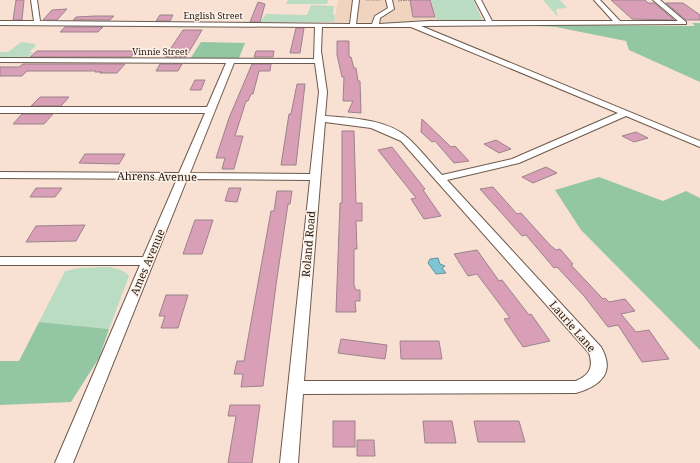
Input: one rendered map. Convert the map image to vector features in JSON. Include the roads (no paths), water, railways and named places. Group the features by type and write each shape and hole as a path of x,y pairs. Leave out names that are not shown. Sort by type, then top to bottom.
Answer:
{"street":[{"path":"34,0 37,23"},
{"path":"353,25 356,0"},
{"path":"375,25 377,17 391,9 392,0"},
{"path":"478,0 490,23"},
{"path":"597,0 619,24"},
{"name":"English Street","path":"0,23 413,25 429,23 682,24 684,22 656,0"},
{"name":"Roland Road","path":"289,463 314,177 323,92 317,46 319,25"},
{"path":"413,25 700,144"},
{"name":"Vinnie Street","path":"0,60 319,61"},
{"name":"Ames Avenue","path":"64,463 231,61"},
{"path":"0,110 211,110"},
{"path":"441,178 515,161 626,114"},
{"name":"Laurie Lane","path":"296,388 554,388 589,383 597,374 600,359 596,351 441,178 404,139 392,131 363,122 320,119"},
{"name":"Ahrens Avenue","path":"0,175 314,177"},
{"path":"0,260 148,261"}],"water":[{"path":"438,258 440,264 445,266 442,268 446,273 436,274 428,263 430,259"}]}
